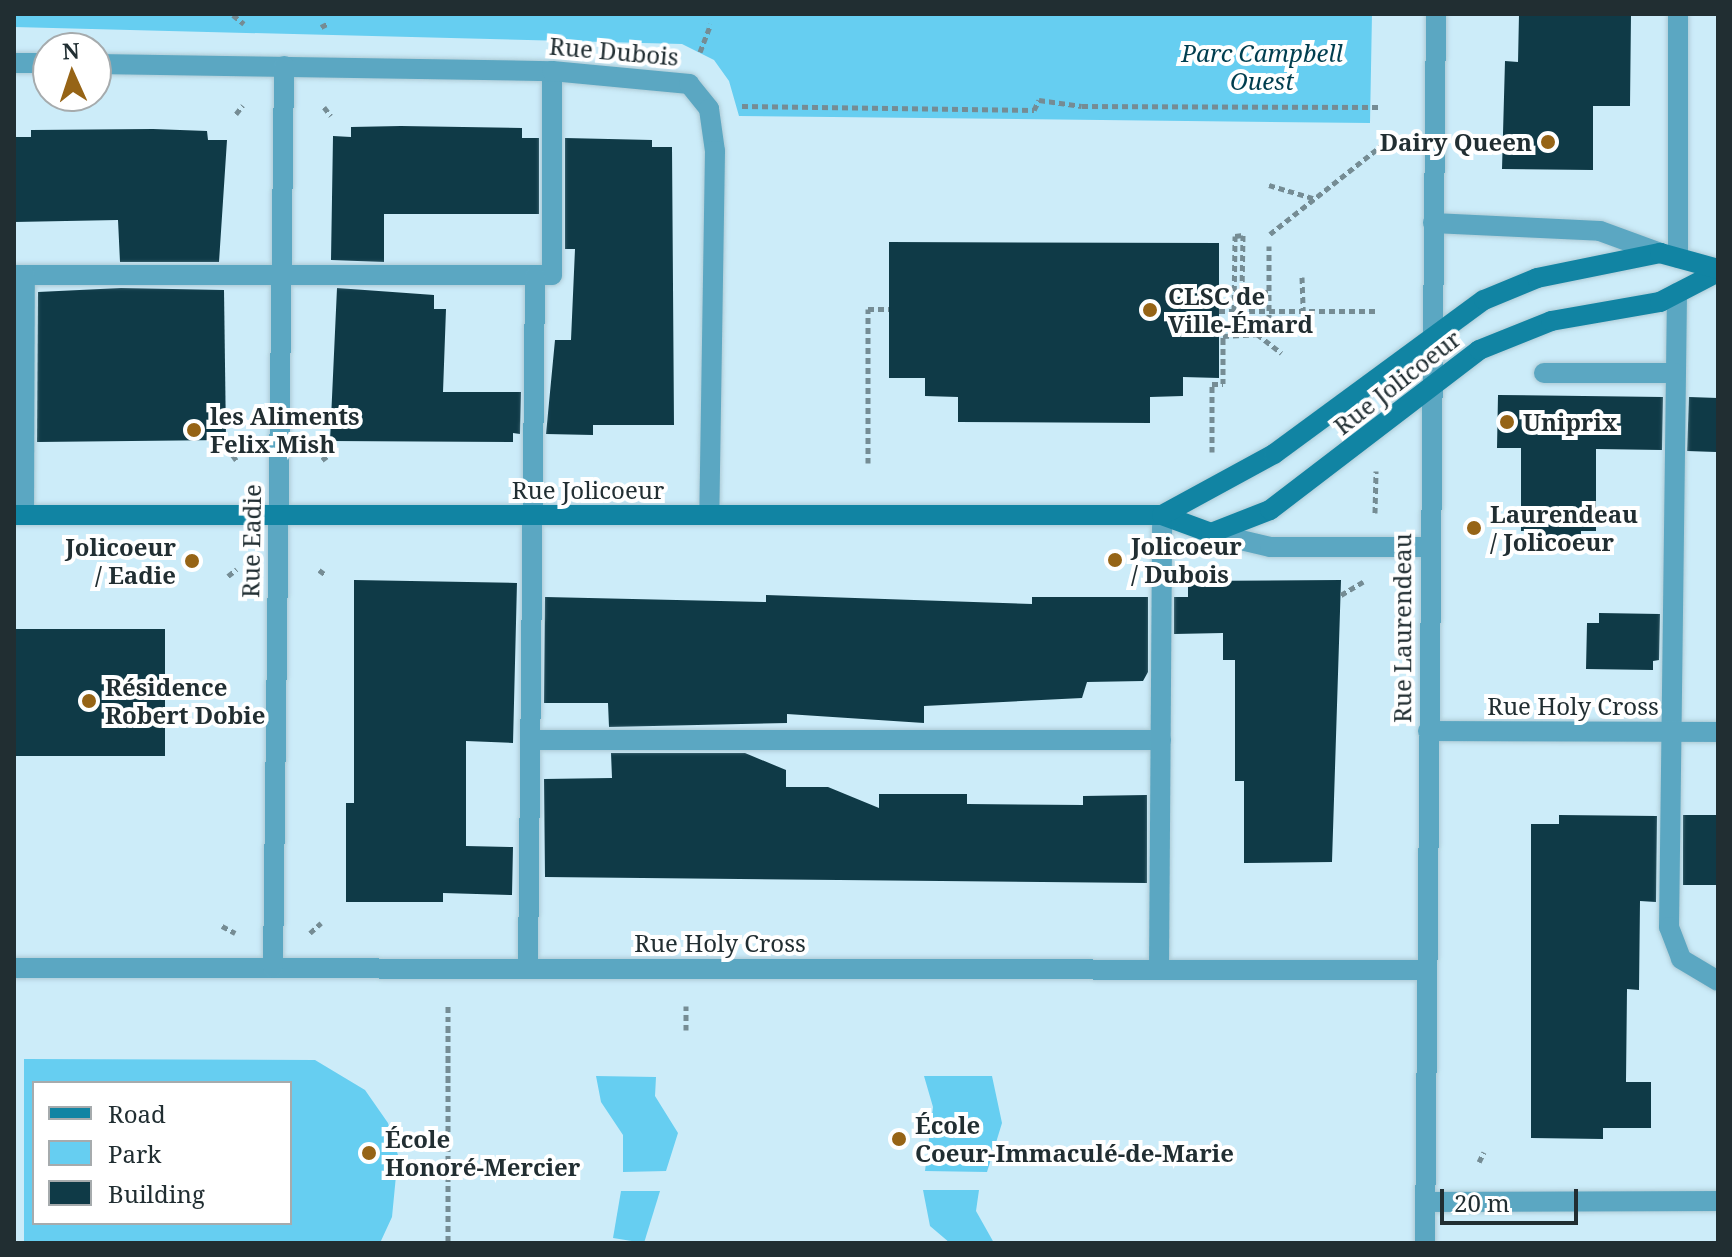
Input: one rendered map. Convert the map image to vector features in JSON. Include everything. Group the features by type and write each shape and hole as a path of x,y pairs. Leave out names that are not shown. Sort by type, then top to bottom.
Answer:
{"street":[{"name":"Rue Laurendeau","path":"1425,1243 1428,547 1436,14"},
{"path":"1669,255 1678,14"},
{"name":"Rue Dubois","path":"112,64 552,71 689,84 709,109 715,151 709,515"},
{"name":"Rue Eadie","path":"273,968 284,66"},
{"path":"19,515 19,275 552,275 552,71"},
{"name":"Rue Jolicoeur","path":"1433,223 1600,231 1718,271"},
{"name":"Rue Jolicoeur","path":"1162,515 1274,454 1431,339 1510,288 1669,255"},
{"name":"Rue Jolicoeur","path":"1211,533 1270,510 1479,350 1519,333 1677,293 1718,271"},
{"path":"528,968 535,516 535,276"},
{"path":"1677,293 1668,732 1669,927 1681,959 1714,976"},
{"path":"1544,373 1675,373"},
{"name":"Rue Jolicoeur","path":"19,515 1162,515 1211,533 1270,547 1428,547"},
{"path":"1159,970 1162,515"},
{"name":"Rue Holy Cross","path":"1428,731 1718,732"},
{"path":"530,740 1161,740"},
{"name":"Rue Holy Cross","path":"14,968 1425,970"},
{"path":"1426,1202 1718,1201"}],"path":[{"path":"233,15 244,24"},
{"path":"321,27 329,23"},
{"path":"700,53 711,24"},
{"path":"737,106 1034,110 1039,100 1082,106 1380,107"},
{"path":"236,114 243,105"},
{"path":"324,107 331,116"},
{"path":"1270,234 1381,146"},
{"path":"1269,185 1314,199"},
{"path":"1234,311 1235,236 1243,235 1242,292 1270,292"},
{"path":"1257,334 1269,321 1269,246"},
{"path":"1302,277 1303,311"},
{"path":"868,463 868,309 889,309"},
{"path":"1219,311 1379,311"},
{"path":"1212,453 1212,384 1223,384 1223,336 1257,334 1281,353"},
{"path":"227,447 236,460"},
{"path":"322,460 329,455"},
{"path":"1375,517 1376,466"},
{"path":"228,576 237,569"},
{"path":"319,570 326,575"},
{"path":"1341,595 1363,583"},
{"path":"448,1006 451,1036 448,1243"},
{"path":"686,1006 686,1030"},
{"path":"1479,1162 1484,1152"}],"green space":[{"name":"Parc Campbell Ouest","path":"14,14 1372,14 1370,123 739,116 729,81 714,60 682,44 14,27"},
{"path":"24,1059 315,1060 365,1090 388,1123 398,1155 392,1217 380,1243 24,1243"},
{"path":"596,1076 656,1077 655,1096 678,1133 666,1171 623,1172 623,1135 601,1102"},
{"path":"924,1076 992,1076 1002,1123 987,1172 925,1171 933,1107"},
{"path":"923,1190 979,1190 976,1211 994,1243 950,1243 930,1226"},
{"path":"621,1191 660,1191 644,1243 613,1238"}],"building":[{"path":"1519,14 1631,14 1630,106 1593,106 1593,170 1502,169 1505,61 1518,62"},
{"path":"351,127 522,128 522,138 539,138 539,214 384,214 384,262 331,260 333,136 351,137"},
{"path":"31,130 207,131 208,140 227,140 219,262 120,262 118,220 14,222 14,137 31,137"},
{"path":"565,138 652,140 652,147 672,147 674,425 593,425 593,435 546,434 555,340 571,340 575,249 565,249"},
{"path":"889,242 1219,243 1219,378 1183,377 1183,396 1150,397 1150,423 958,422 958,397 925,396 925,378 889,378"},
{"path":"121,288 224,290 226,440 37,442 38,292"},
{"path":"337,288 434,295 434,309 446,309 443,392 521,392 520,434 513,433 513,442 330,441"},
{"path":"1498,395 1663,397 1662,450 1596,449 1596,531 1581,531 1581,544 1539,544 1539,531 1521,531 1521,448 1497,448"},
{"path":"1689,397 1718,398 1716,452 1687,451"},
{"path":"354,580 517,583 513,743 466,741 466,846 513,847 512,895 443,893 443,902 346,902 346,803 354,803"},
{"path":"1341,580 1332,862 1244,863 1244,781 1235,781 1235,660 1223,660 1223,633 1174,634 1174,597 1188,597 1188,581"},
{"path":"766,595 1032,604 1032,597 1148,597 1148,672 1143,681 1087,682 1082,698 924,706 924,723 787,714 787,723 609,727 608,703 544,703 545,597 766,602"},
{"path":"1599,613 1660,614 1659,660 1653,661 1653,670 1586,669 1587,623 1599,623"},
{"name":"Résidence Robert Dobie","path":"14,629 165,629 165,756 14,756"},
{"path":"611,753 745,753 786,770 786,787 828,787 879,808 879,794 967,794 967,804 1083,805 1083,796 1147,795 1147,883 545,877 544,779 612,778"},
{"path":"1559,815 1657,816 1656,902 1640,901 1639,990 1627,989 1626,1082 1651,1082 1651,1128 1603,1128 1603,1139 1531,1138 1531,824 1559,824"},
{"path":"1683,815 1718,815 1718,885 1683,885"}],"place":[{"name":"Dairy Queen","path":"1548,142"},
{"name":"CLSC de Ville-Émard","path":"1150,310"},
{"name":"Uniprix","path":"1507,422"},
{"name":"les Aliments Felix Mish","path":"194,430"},
{"name":"Laurendeau / Jolicoeur","path":"1474,528"},
{"name":"Jolicoeur / Dubois","path":"1115,560"},
{"name":"Jolicoeur / Eadie","path":"192,561"},
{"name":"Résidence Robert Dobie","path":"89,701"},
{"name":"École Coeur-Immaculé-de-Marie","path":"899,1139"},
{"name":"École Honoré-Mercier","path":"369,1153"}]}
